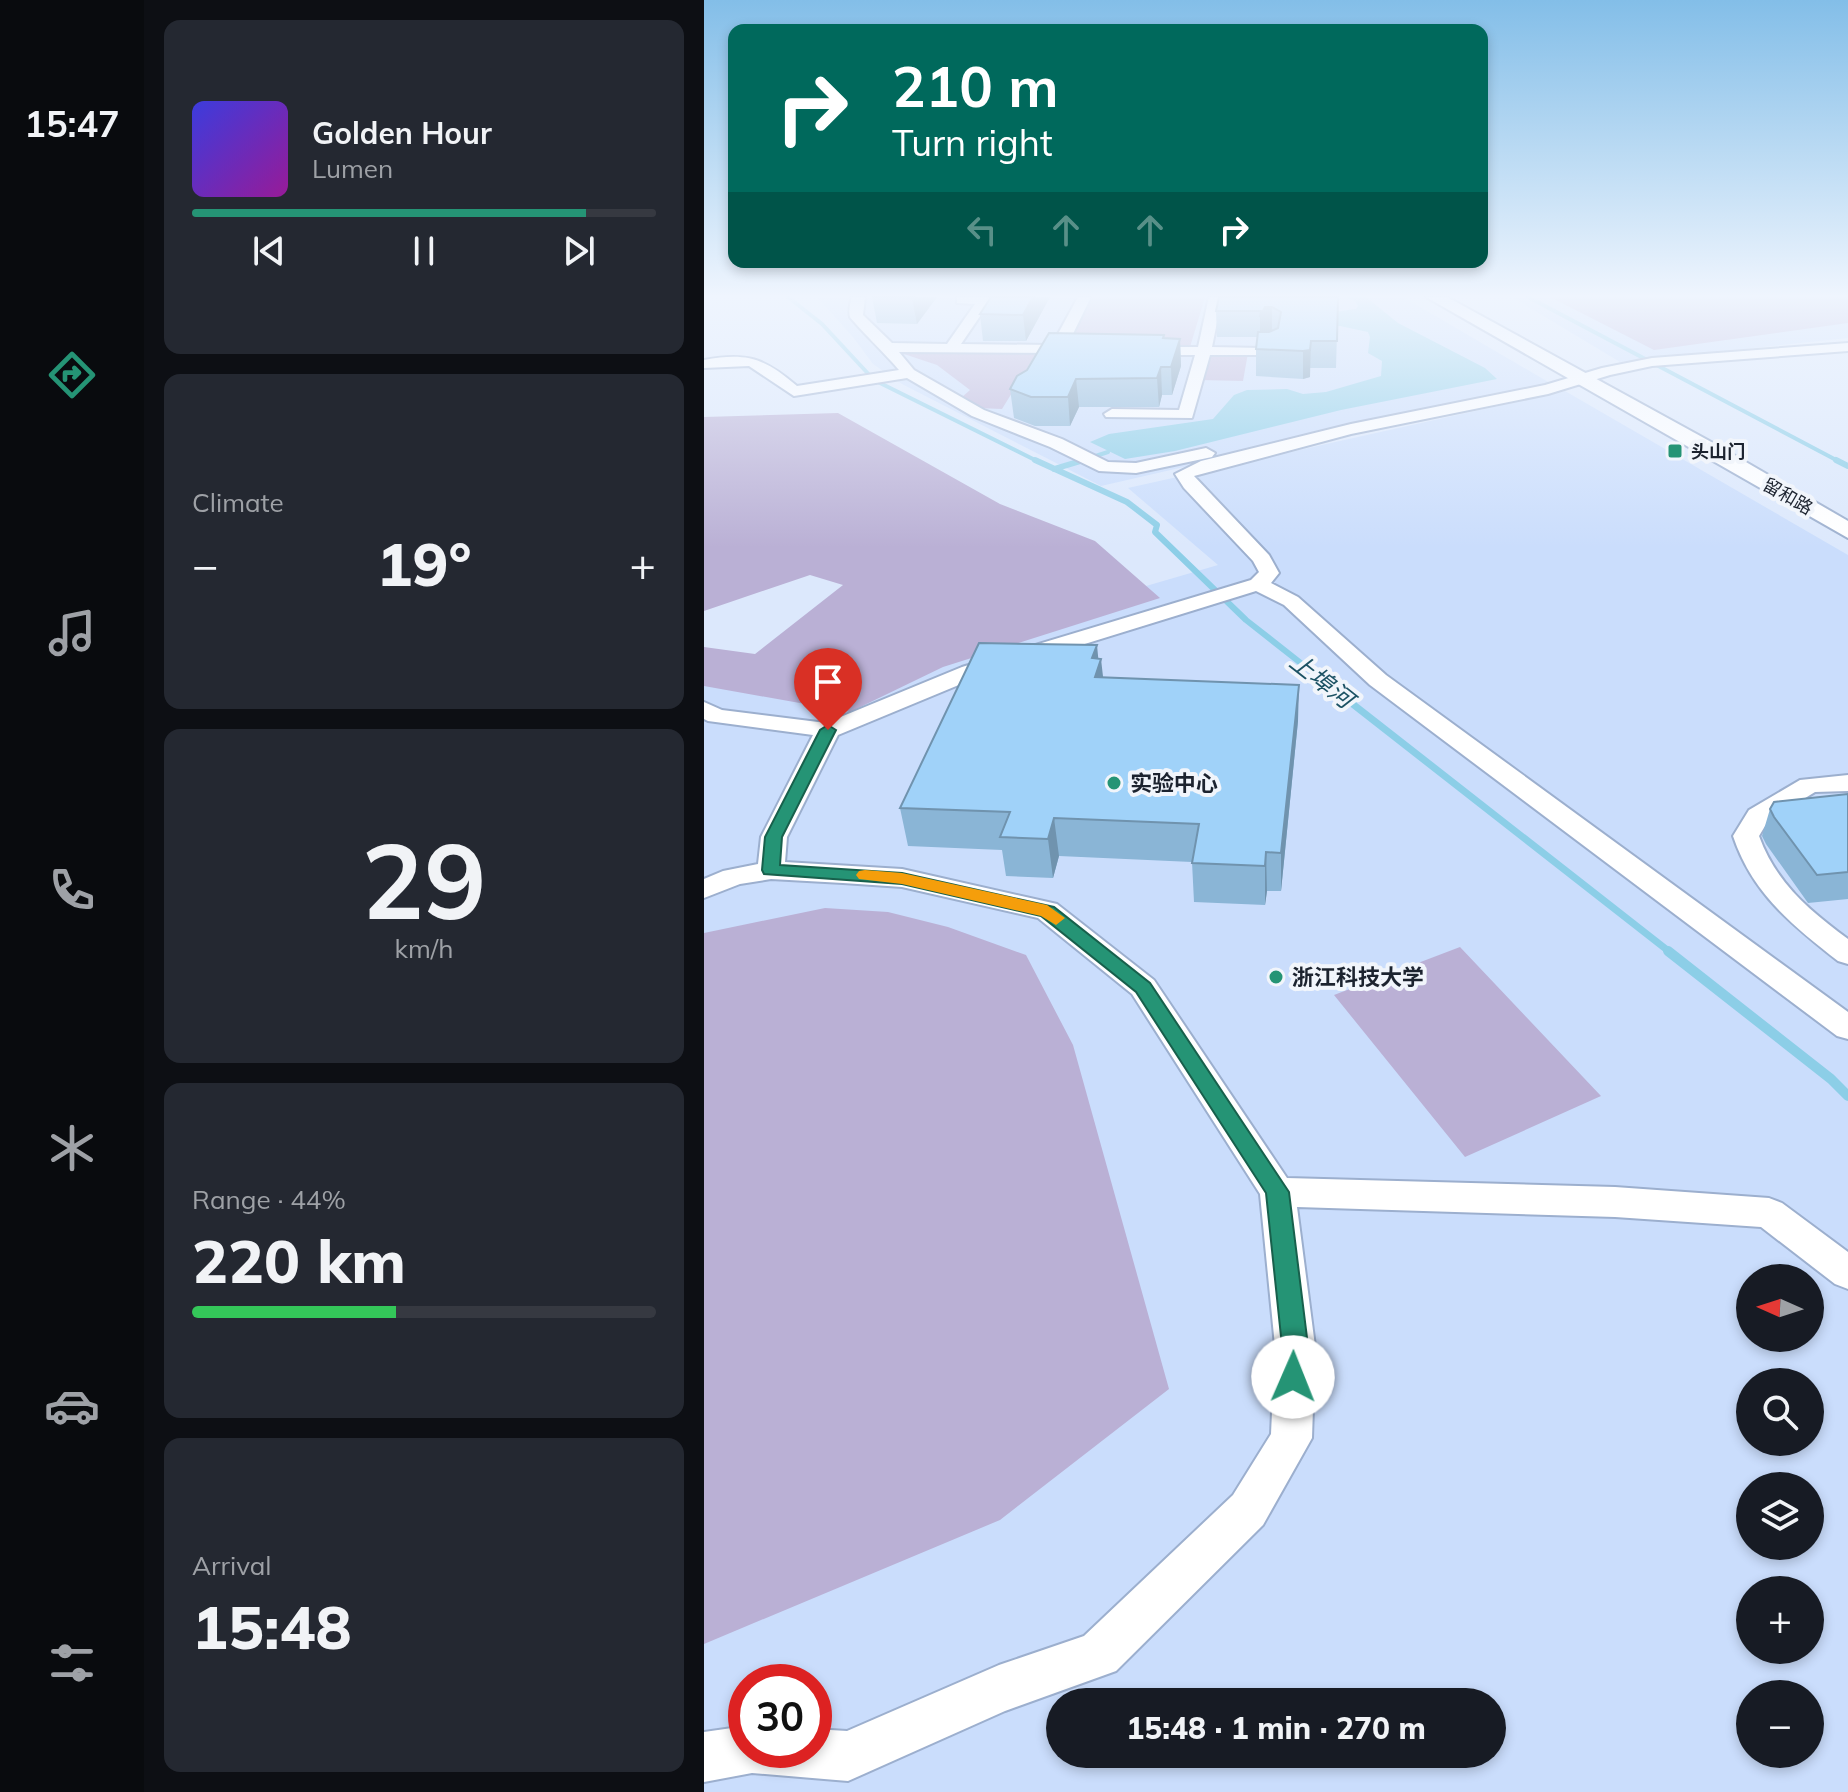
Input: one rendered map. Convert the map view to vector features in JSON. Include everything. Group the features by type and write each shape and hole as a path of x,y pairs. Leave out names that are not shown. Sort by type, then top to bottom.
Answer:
{"main road":[{"name":"留和路","path":"1588,381 1848,531"},
{"name":"留和路","path":"1624,381 1796,477"}],"street":[{"path":"781,381 794,391 858,381"},
{"path":"922,381 978,413 1105,467 1136,468 1551,381"},
{"path":"1112,414 1186,415 1196,381"},
{"path":"704,709 716,716 828,730 970,672 1249,587 1269,573 1262,559 1184,474 1207,465 1351,429 1548,389 1575,381"},
{"path":"1249,587 1291,601 1378,680 1848,1028"},
{"path":"771,870 774,837 828,730"},
{"path":"1848,783 1809,785 1758,816 1746,836 1753,863 1781,902 1848,954"},
{"path":"704,889 733,877 771,870 902,878 1047,911 1143,987 1277,1192 1295,1346 1291,1438 1248,1510 1099,1654 999,1689 848,1756 832,1755"},
{"path":"1277,1192 1615,1202 1769,1213 1848,1273"},
{"path":"704,1757 728,1753"}],"shaded area":[{"path":"897,381 1550,383 1101,486"},
{"path":"958,381 1019,381 1002,409 978,408 961,398 970,390"},
{"path":"1365,381 1489,381 1341,410 1175,451 1125,459 1090,442 1109,434 1213,419 1234,395 1247,390 1287,389 1303,394 1326,392"},
{"name":"浙江科技大学","path":"1565,391 1848,555 1848,1792 704,1792 704,651 842,675 1218,565 1128,488"},
{"path":"838,413 1000,504 1095,541 1160,598 943,667 850,712 704,686 704,647 755,654 843,585 810,575 704,611 704,417"},
{"path":"825,908 888,912 948,927 1026,955 1073,1045 1169,1389 1000,1520 704,1644 704,933"},
{"path":"1460,947 1601,1096 1465,1157 1334,995"}],"building":[{"path":"1015,381 1075,381 1068,397 1031,397 1010,389"},
{"name":"实验中心","path":"979,643 1097,645 1092,658 1101,659 1095,677 1299,685 1281,853 1266,852 1265,866 1192,863 1199,824 1054,818 1048,839 1000,837 1010,812 900,808"},
{"path":"1848,794 1848,872 1817,875 1770,809 1774,802"}],"waterway":[{"name":"上埠河","path":"875,381 1039,462"},
{"path":"1686,381 1840,462"},
{"path":"1077,462 1108,452"},
{"name":"上埠河","path":"1035,460 1054,469"},
{"path":"1054,469 1084,460"},
{"path":"1836,460 1840,462"},
{"path":"1840,462 1848,466"},
{"name":"上埠河","path":"1054,469 1127,502 1157,525 1155,532 1246,620 1316,675"},
{"name":"上埠河","path":"1313,673 1671,953"},
{"name":"上埠河","path":"1668,951 1831,1079 1848,1096"}],"slow traffic":[{"path":"865,875 902,878 1047,911 1056,918"}],"place":[{"name":"头山门","path":"1675,451"},
{"name":"实验中心","path":"1114,783"},
{"name":"浙江科技大学","path":"1276,977"}],"route":[{"path":"828,730 774,837 771,870 902,878 1047,911 1143,987 1277,1192 1295,1346 1293,1377"}]}
